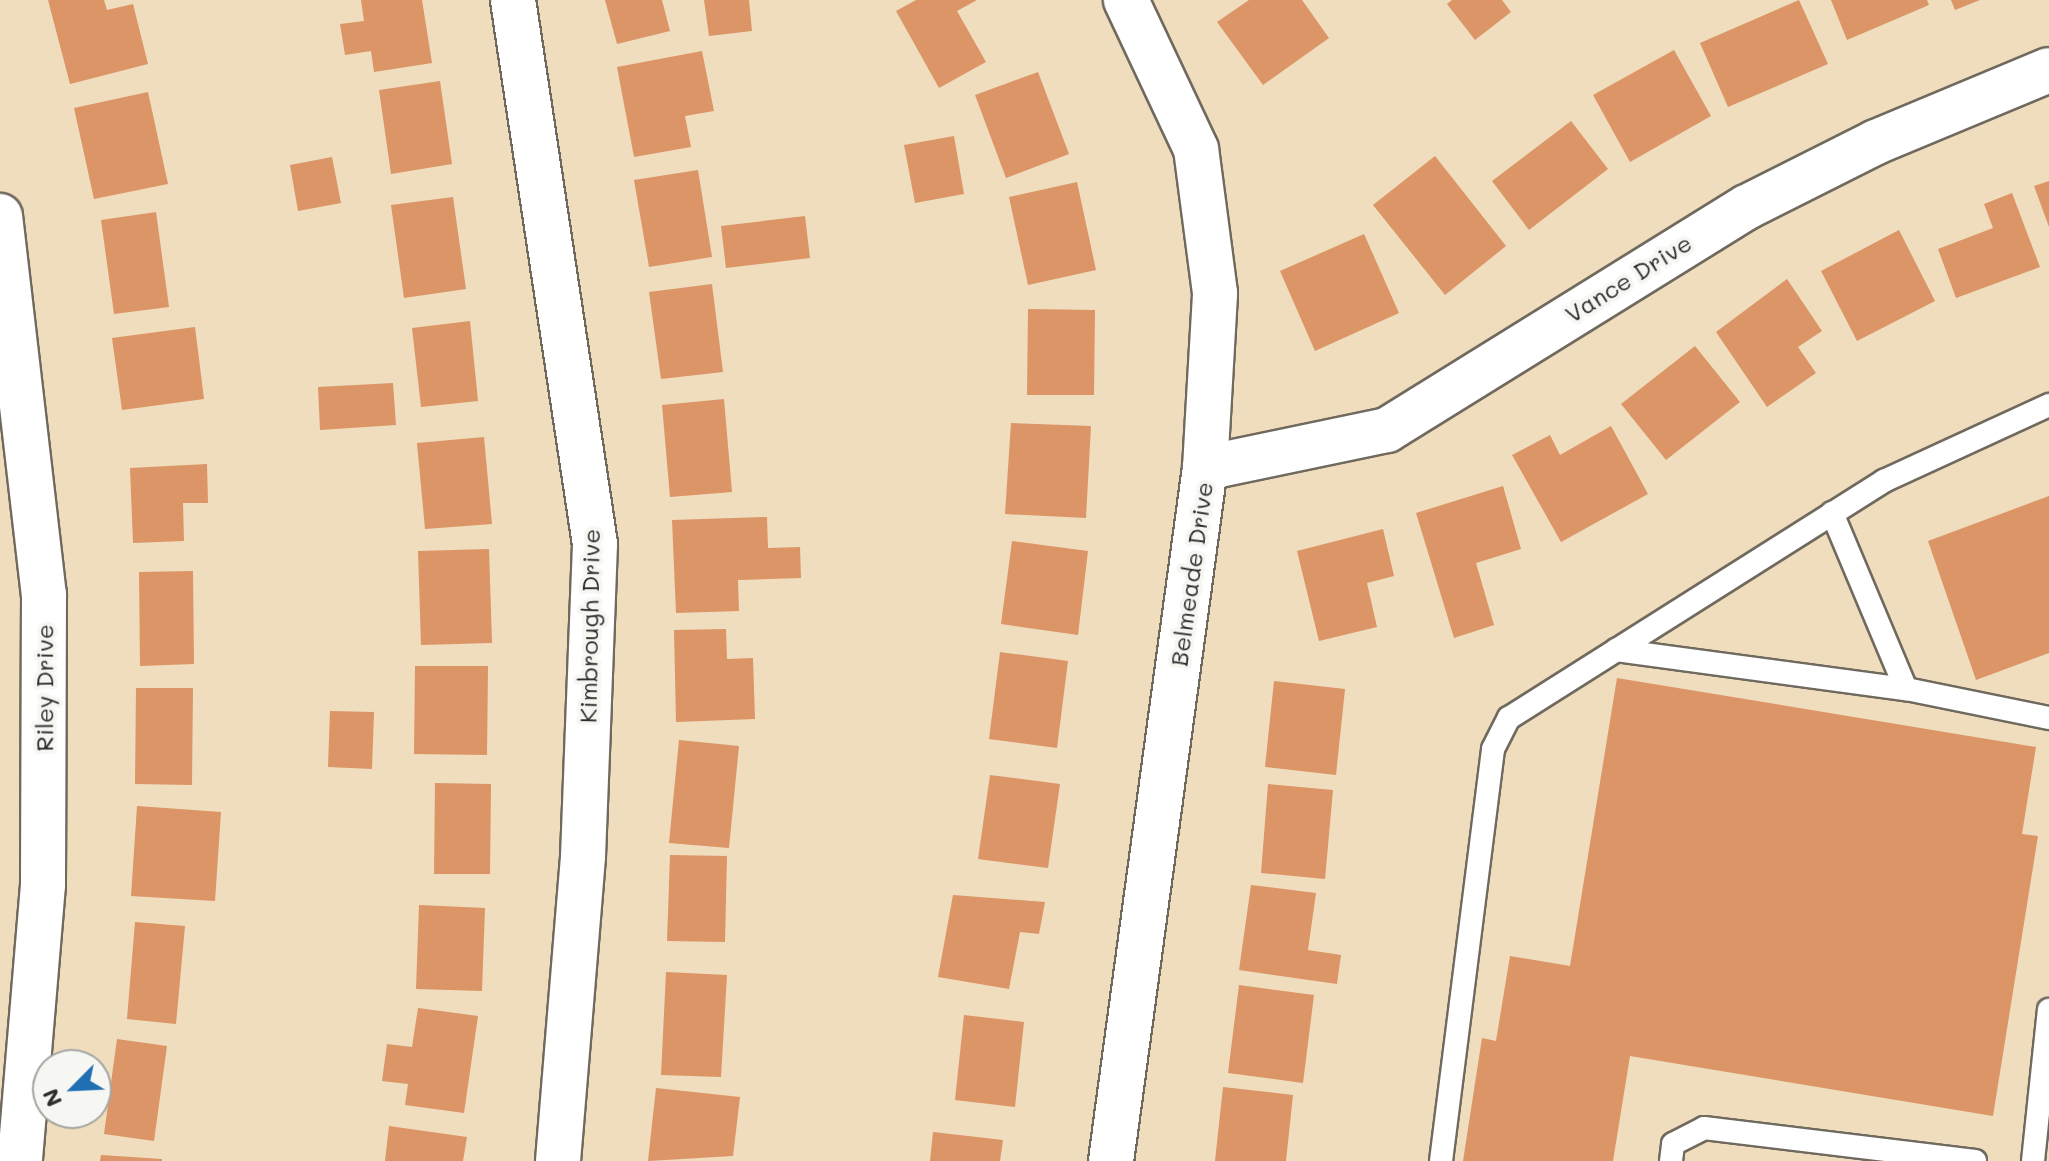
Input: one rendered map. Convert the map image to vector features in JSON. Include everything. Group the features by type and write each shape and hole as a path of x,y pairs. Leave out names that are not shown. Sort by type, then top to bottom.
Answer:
{"street":[{"name":"Kimbrough Drive","path":"513,0 595,544 581,888 558,1161"},
{"name":"Belmeade Drive","path":"1111,1161 1205,468 1215,293 1196,149 1126,0"},
{"name":"Vance Drive","path":"1205,468 1387,430 1747,207 1876,142 2049,70"},
{"name":"Riley Drive","path":"0,216 44,594 43,885 20,1161"}],"lane":[{"path":"1441,1161 1493,749 1509,718 1832,513 2049,405"},
{"path":"1832,513 1906,689"},
{"path":"1616,650 1906,689 2049,718"},
{"path":"2033,1161 2049,1010"},
{"path":"1671,1161 1673,1144 1704,1128 1975,1161"}],"building":[{"path":"48,0 104,0 107,10 133,4 148,64 70,84"},
{"path":"361,0 422,0 432,63 374,72 371,51 345,55 340,24 364,21"},
{"path":"605,0 662,0 670,31 617,44"},
{"path":"704,0 749,0 752,31 709,36"},
{"path":"916,0 977,0 957,11 986,62 939,88 896,11"},
{"path":"1249,0 1302,0 1329,38 1263,85 1217,22"},
{"path":"1452,0 1502,0 1511,12 1475,40 1447,4"},
{"path":"1799,0 1828,64 1728,107 1700,43"},
{"path":"1831,0 1927,0 1929,5 1847,40"},
{"path":"1951,0 1980,0 1955,10"},
{"path":"1674,50 1711,116 1630,162 1593,95"},
{"path":"702,51 714,111 685,116 691,147 634,157 617,67"},
{"path":"1038,72 1069,154 1006,178 975,95"},
{"path":"440,81 452,164 391,174 379,90"},
{"path":"148,92 168,184 94,199 74,108"},
{"path":"1571,121 1608,169 1529,230 1492,181"},
{"path":"954,136 964,194 915,203 904,145"},
{"path":"1435,156 1506,246 1445,295 1373,205"},
{"path":"332,157 341,203 298,211 290,165"},
{"path":"698,170 712,257 649,267 634,180"},
{"path":"2049,181 2049,227 2034,186"},
{"path":"1077,182 1096,270 1028,285 1009,197"},
{"path":"2012,193 2040,267 1956,298 1938,249 1993,228 1984,204"},
{"path":"453,197 466,289 404,298 391,205"},
{"path":"156,212 169,307 114,314 101,220"},
{"path":"805,216 810,258 726,268 721,226"},
{"path":"1899,230 1935,301 1857,341 1821,271"},
{"path":"1364,234 1399,313 1315,351 1280,271"},
{"path":"1787,279 1822,331 1798,347 1816,373 1767,407 1716,332"},
{"path":"712,284 723,372 661,379 649,292"},
{"path":"1028,309 1095,310 1094,395 1027,395"},
{"path":"470,321 478,401 421,407 412,328"},
{"path":"195,327 204,399 122,410 112,338"},
{"path":"1695,346 1740,402 1666,460 1621,404"},
{"path":"393,383 396,425 320,430 318,387"},
{"path":"724,399 732,492 670,497 662,405"},
{"path":"1011,423 1091,426 1086,518 1005,514"},
{"path":"1611,426 1648,494 1561,542 1512,455 1550,435 1560,455"},
{"path":"484,437 492,524 425,529 417,443"},
{"path":"207,464 208,503 183,503 184,541 133,543 130,468"},
{"path":"1503,486 1521,549 1476,563 1494,625 1454,638 1416,513"},
{"path":"2049,496 2049,653 1976,680 1928,541"},
{"path":"767,517 768,548 800,547 801,578 738,580 739,611 676,613 672,520"},
{"path":"1383,529 1394,576 1367,583 1377,627 1319,641 1297,551"},
{"path":"1012,541 1088,551 1078,635 1001,624"},
{"path":"489,549 492,643 421,645 418,551"},
{"path":"193,571 194,664 140,666 139,572"},
{"path":"726,629 727,659 753,658 755,719 676,722 674,630"},
{"path":"1000,652 1068,661 1057,748 989,739"},
{"path":"415,666 488,666 487,755 414,754"},
{"path":"1617,678 2036,747 2022,834 2038,836 1993,1116 1630,1056 1613,1161 1463,1161 1482,1038 1496,1041 1510,956 1570,966"},
{"path":"1274,681 1345,689 1336,775 1265,767"},
{"path":"136,688 193,688 192,785 135,784"},
{"path":"330,711 374,712 372,769 328,767"},
{"path":"679,740 739,746 729,848 669,843"},
{"path":"990,775 1060,784 1048,868 978,859"},
{"path":"435,783 491,784 490,874 434,874"},
{"path":"1268,784 1333,790 1325,879 1261,873"},
{"path":"137,806 221,812 215,901 131,896"},
{"path":"670,855 727,856 725,942 667,941"},
{"path":"1251,885 1316,893 1308,950 1341,955 1337,984 1239,970"},
{"path":"953,895 1045,902 1039,934 1020,932 1009,989 938,977"},
{"path":"419,905 485,908 482,991 416,989"},
{"path":"135,922 185,926 176,1024 127,1019"},
{"path":"666,972 727,975 721,1077 661,1075"},
{"path":"1239,985 1314,995 1303,1083 1228,1073"},
{"path":"418,1008 478,1016 464,1113 405,1105 408,1084 382,1081 387,1044 412,1047"},
{"path":"964,1015 1024,1022 1015,1107 955,1100"},
{"path":"117,1039 167,1046 154,1141 104,1134 105,1129 112,1129 112,1076"},
{"path":"1223,1087 1293,1095 1286,1161 1215,1161"},
{"path":"656,1088 740,1097 733,1156 648,1161"},
{"path":"389,1126 467,1137 463,1161 385,1161"},
{"path":"933,1132 1003,1140 1000,1161 930,1161"},
{"path":"101,1155 162,1159 162,1161 100,1161"}]}
